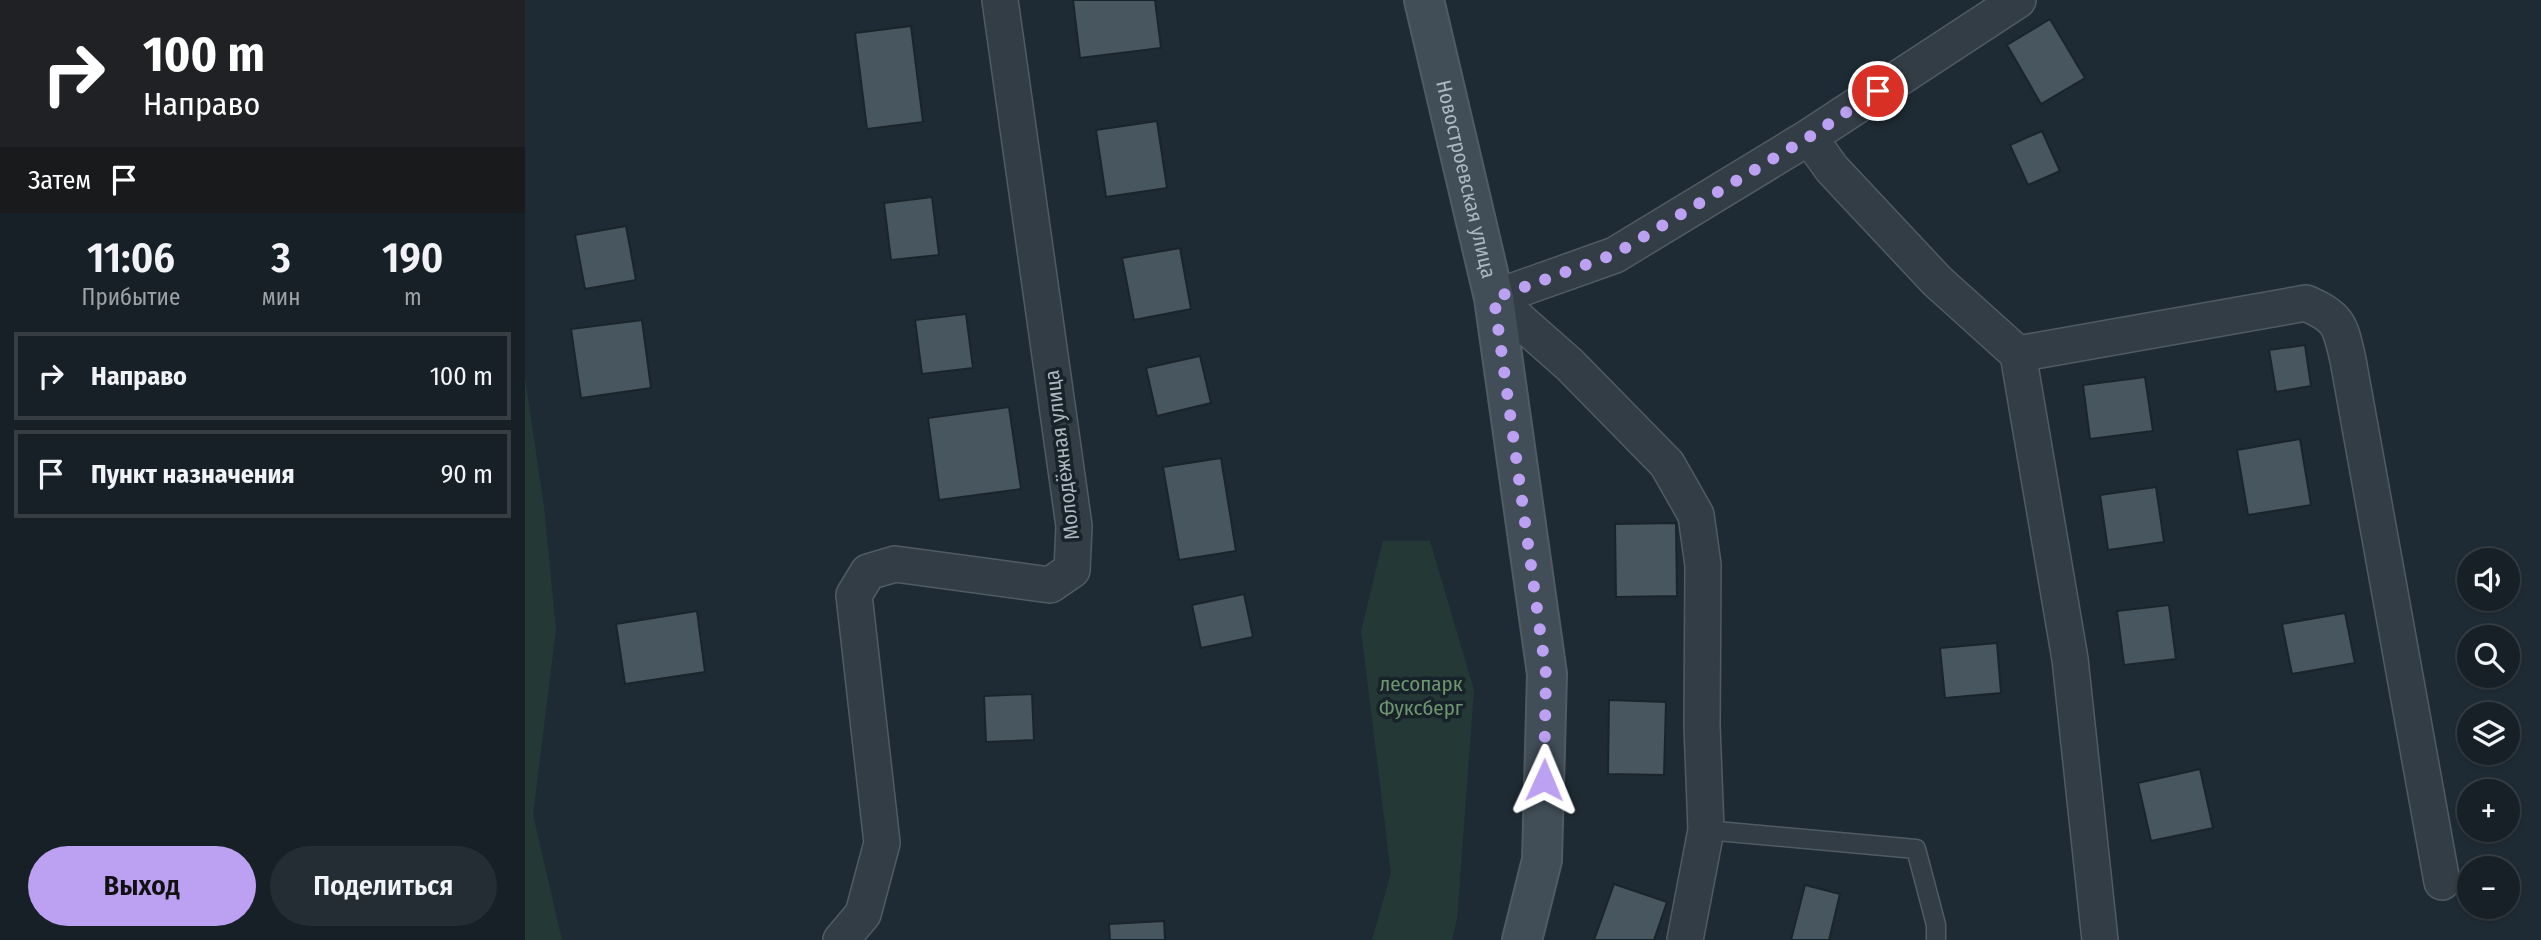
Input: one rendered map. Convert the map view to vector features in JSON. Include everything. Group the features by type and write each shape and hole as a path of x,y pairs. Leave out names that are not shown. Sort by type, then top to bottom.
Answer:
{"main road":[{"name":"Новостроевская улица","path":"1424,0 1494,298 1546,674 1542,860 1522,940"}],"street":[{"name":"Молодёжная улица","path":"841,940 863,914 882,843 854,596 868,572 895,564 1050,584 1072,570 1075,526 1000,0"},
{"path":"1685,940 1706,830 1702,726 1703,565 1696,514 1667,464 1570,365 1494,298 1615,254 1809,137 2018,0"},
{"path":"1809,137 1832,169 1937,281 2018,354 2070,659 2100,940"},
{"path":"2018,354 2306,303 2330,314 2343,334 2442,882"}],"lane":[{"path":"1706,830 1916,849 1936,925 1937,940"}],"green space":[{"path":"525,378 544,507 556,629 533,815 562,940 525,940"},
{"name":"лесопарк Фуксберг","path":"1383,541 1430,541 1474,690 1457,919 1452,940 1372,940 1391,873 1361,631"}],"building":[{"path":"1073,0 1155,0 1161,48 1080,58"},
{"path":"2050,19 2085,78 2041,104 2007,45"},
{"path":"911,26 923,122 867,129 855,33"},
{"path":"1157,121 1167,188 1106,197 1096,130"},
{"path":"2042,131 2060,171 2028,185 2010,145"},
{"path":"932,197 939,255 891,260 884,203"},
{"path":"626,226 636,280 585,289 575,235"},
{"path":"1180,248 1191,309 1134,320 1122,258"},
{"path":"966,314 973,368 922,374 915,320"},
{"path":"642,320 651,388 581,398 571,329"},
{"path":"2305,345 2311,386 2276,392 2269,350"},
{"path":"1200,356 1211,403 1157,416 1146,368"},
{"path":"2145,377 2153,431 2090,439 2083,385"},
{"path":"1009,407 1021,489 939,500 928,418"},
{"path":"2300,439 2311,505 2248,515 2237,450"},
{"path":"1221,458 1236,551 1179,560 1163,467"},
{"path":"2156,487 2164,542 2108,550 2100,495"},
{"path":"1676,523 1677,596 1616,597 1615,524"},
{"path":"1244,594 1253,637 1201,648 1192,605"},
{"path":"2169,605 2176,659 2124,665 2117,611"},
{"path":"697,611 705,672 625,684 616,624"},
{"path":"2345,613 2355,663 2292,674 2282,624"},
{"path":"1997,643 2001,693 1945,698 1940,648"},
{"path":"1032,694 1034,740 986,742 984,696"},
{"path":"1609,700 1666,702 1664,775 1608,774"},
{"path":"2200,769 2213,828 2151,841 2138,783"},
{"path":"1614,884 1667,902 1654,940 1594,940"},
{"path":"1805,885 1840,894 1829,940 1791,940"},
{"path":"1164,921 1165,940 1110,940 1109,924"}],"route":[{"path":"1544,780 1546,674 1494,298 1615,254 1809,137 1878,91"}]}
